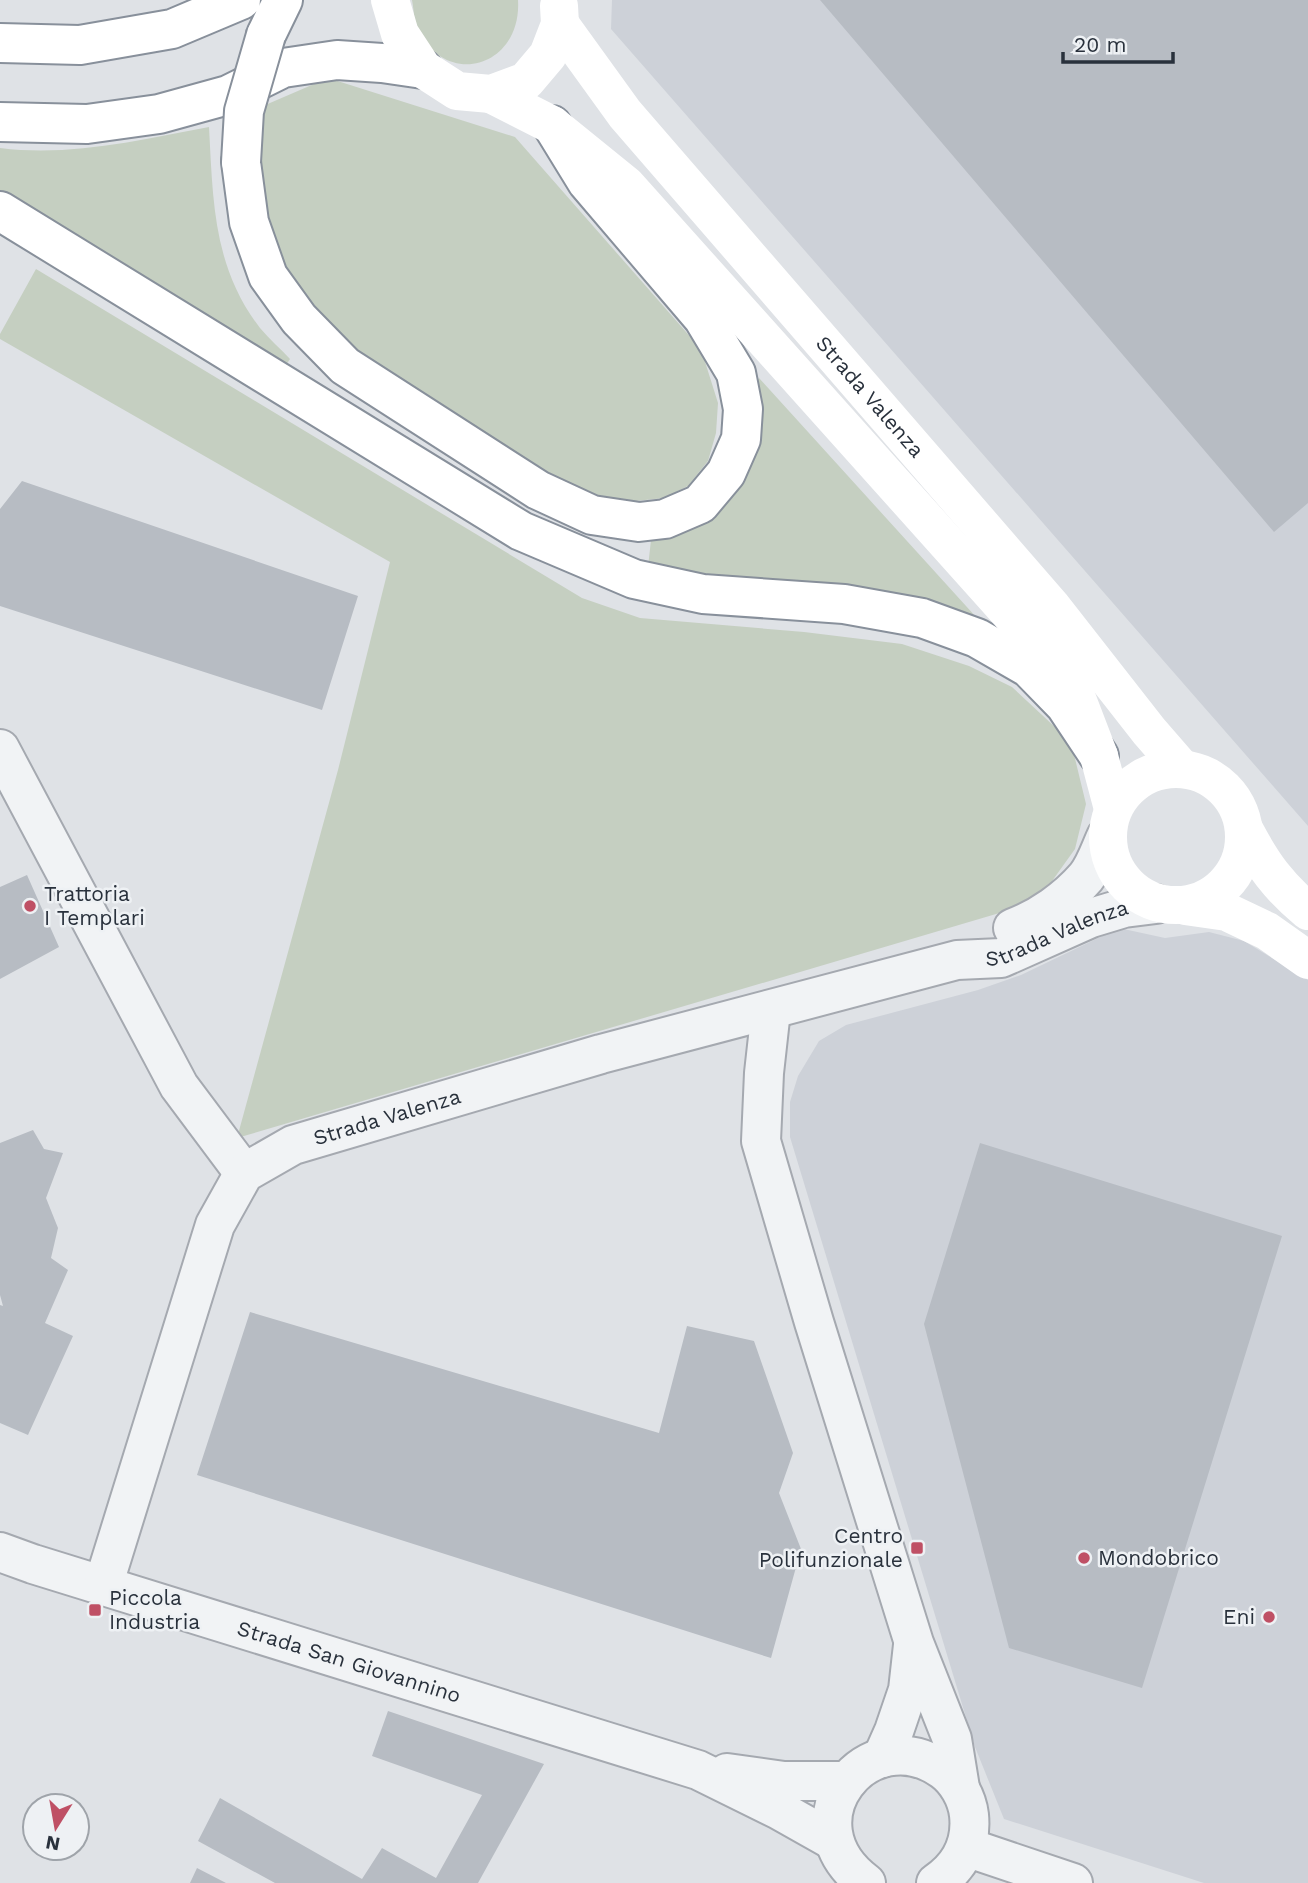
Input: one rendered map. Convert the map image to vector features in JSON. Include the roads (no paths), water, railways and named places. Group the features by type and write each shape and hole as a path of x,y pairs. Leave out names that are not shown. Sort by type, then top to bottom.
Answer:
{"main road":[{"path":"0,43 80,45 172,29 242,0"},
{"path":"283,0 266,34 244,111 241,162 249,222 268,276 299,319 345,366 538,490 592,515 639,522 665,519 700,504 726,473 741,439 743,409 736,373 703,318 587,182 552,125"},
{"path":"390,0 400,34 423,69 457,91 491,94 526,81 548,55 559,12"},
{"name":"Strada Valenza","path":"559,12 625,114 1052,607 1182,769"},
{"path":"0,122 87,124 159,114 228,95 283,68 337,60 423,69"},
{"name":"Strada Valenza","path":"491,94 552,125 626,185 1039,646 1076,696 1099,756 1113,866 1130,889 1170,905 1227,912 1267,931 1308,960"},
{"path":"0,211 521,531 634,579 703,594 844,604 922,618 977,638 1029,668 1065,705 1099,756"},
{"name":"Strada Valenza","path":"1109,823 1129,786 1154,772 1182,769 1205,775 1225,789 1239,808 1245,831 1264,866 1291,897 1308,911"},
{"name":"Strada Valenza","path":"1170,905 1209,898 1230,881 1242,858 1245,831"}],"street":[{"path":"0,749 179,1086 244,1173 215,1225 103,1586"},
{"name":"Strada Valenza","path":"957,960 993,936 1027,923 1059,902 1087,876 1109,823"},
{"name":"Strada Valenza","path":"244,1173 293,1145 601,1054 957,960 1001,957 1091,918 1124,908 1170,905"},
{"path":"771,1010 761,1141 914,1643 953,1739 960,1788 968,1807 970,1827 967,1847 956,1867 936,1883"},
{"name":"Strada San Giovannino","path":"0,1552 698,1770 779,1810 851,1870"},
{"path":"882,1758 908,1690 914,1643"},
{"path":"851,1870 832,1820 836,1800 847,1781 863,1767 882,1758 900,1755 917,1758 934,1764 948,1774 960,1788"},
{"name":"Strada San Giovannino","path":"698,1770 785,1781 847,1781"},
{"path":"967,1847 1073,1883"}],"place":[{"name":"Trattoria I Templari","path":"30,906"},
{"name":"Centro Polifunzionale","path":"917,1548"},
{"name":"Mondobrico","path":"1084,1558"},
{"name":"Piccola Industria","path":"95,1610"},
{"name":"Eni","path":"1269,1617"}]}
